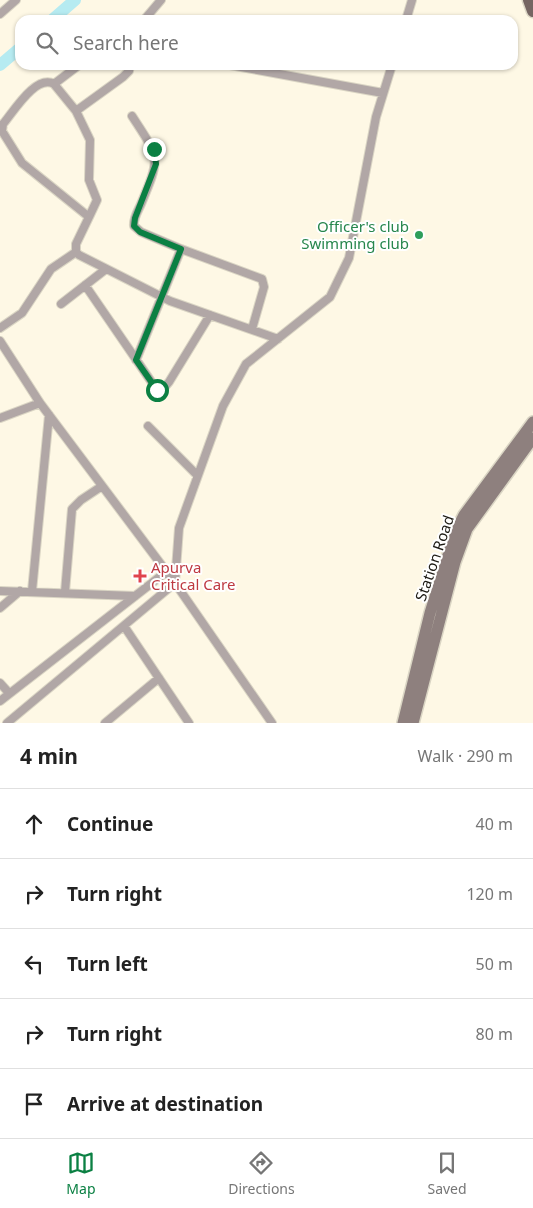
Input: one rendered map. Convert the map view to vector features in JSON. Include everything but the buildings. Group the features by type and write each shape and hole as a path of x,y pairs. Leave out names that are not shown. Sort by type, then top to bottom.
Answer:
{"main road":[{"name":"Station Road","path":"413,723 455,562 464,516 533,422"},
{"name":"Station Road","path":"403,723 430,613 460,534 473,520 533,438"}],"street":[{"path":"0,14 16,0"},
{"path":"148,15 161,0"},
{"path":"408,15 412,0"},
{"path":"54,84 72,70"},
{"path":"76,111 123,77 129,70"},
{"path":"257,70 383,93"},
{"path":"7,723 175,583 179,528 223,406 246,364 330,297 341,278 348,258 376,117 390,70"},
{"path":"88,216 22,163 2,131 4,124 36,85 47,81 54,84 76,111 90,140 90,180 97,196 96,204 88,216 76,244 76,252 83,258 162,297 278,339"},
{"path":"132,116 154,149 156,158 149,185 135,218 134,226 140,232 181,249 262,279 264,287 252,329"},
{"path":"136,360 181,249"},
{"path":"0,328 22,313 51,268 76,252"},
{"path":"61,304 106,269"},
{"path":"86,285 157,390 163,389 210,314"},
{"path":"0,340 40,403 175,583 272,723"},
{"path":"0,418 40,403"},
{"path":"32,592 49,414"},
{"path":"148,426 197,475"},
{"path":"65,592 72,509 81,500 102,486"},
{"path":"0,701 166,572"},
{"path":"0,591 135,596"},
{"path":"0,608 20,591"},
{"path":"124,626 189,723"},
{"path":"107,722 158,678"},
{"path":"0,683 9,694"}],"waterway":[{"path":"58,15 75,0"},
{"path":"0,65 15,52"}],"place":[{"name":"Officer's club Swimming club","path":"419,235"},
{"name":"Apurva Critical Care","path":"140,576"}],"route":[{"path":"154,149 156,164 135,218 134,226 140,232 181,249 136,360 157,390"}]}
